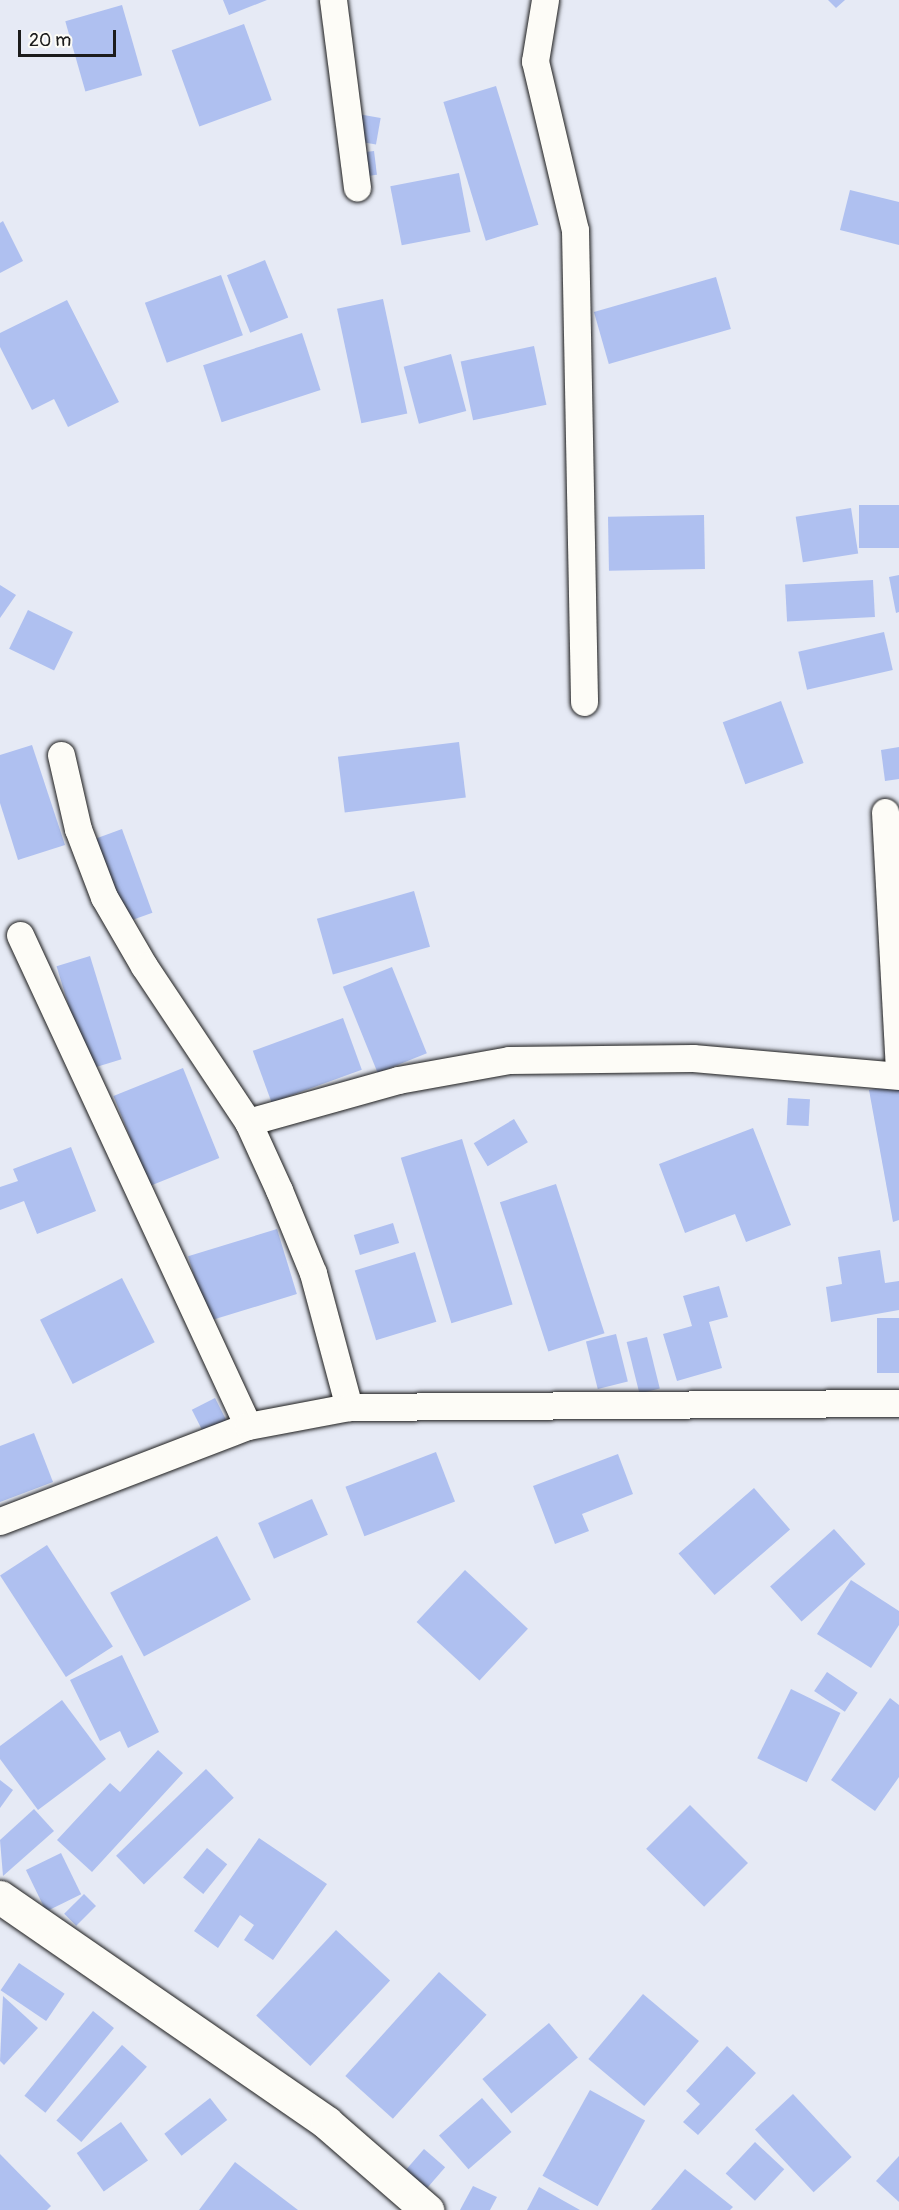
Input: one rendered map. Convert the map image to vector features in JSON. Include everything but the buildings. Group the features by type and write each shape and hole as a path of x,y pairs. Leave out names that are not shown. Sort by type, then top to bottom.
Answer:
{"street":[{"path":"333,0 357,187"},
{"path":"545,0 535,61 575,230 585,702"},
{"path":"61,755 78,829 104,897 248,1122 313,1273 349,1407"},
{"path":"248,1122 398,1080 509,1060 693,1058 899,1075 885,812"},
{"path":"20,935 248,1426"},
{"path":"0,1521 248,1426 349,1407 899,1403"},
{"path":"0,1897 327,2123 427,2210"}]}
